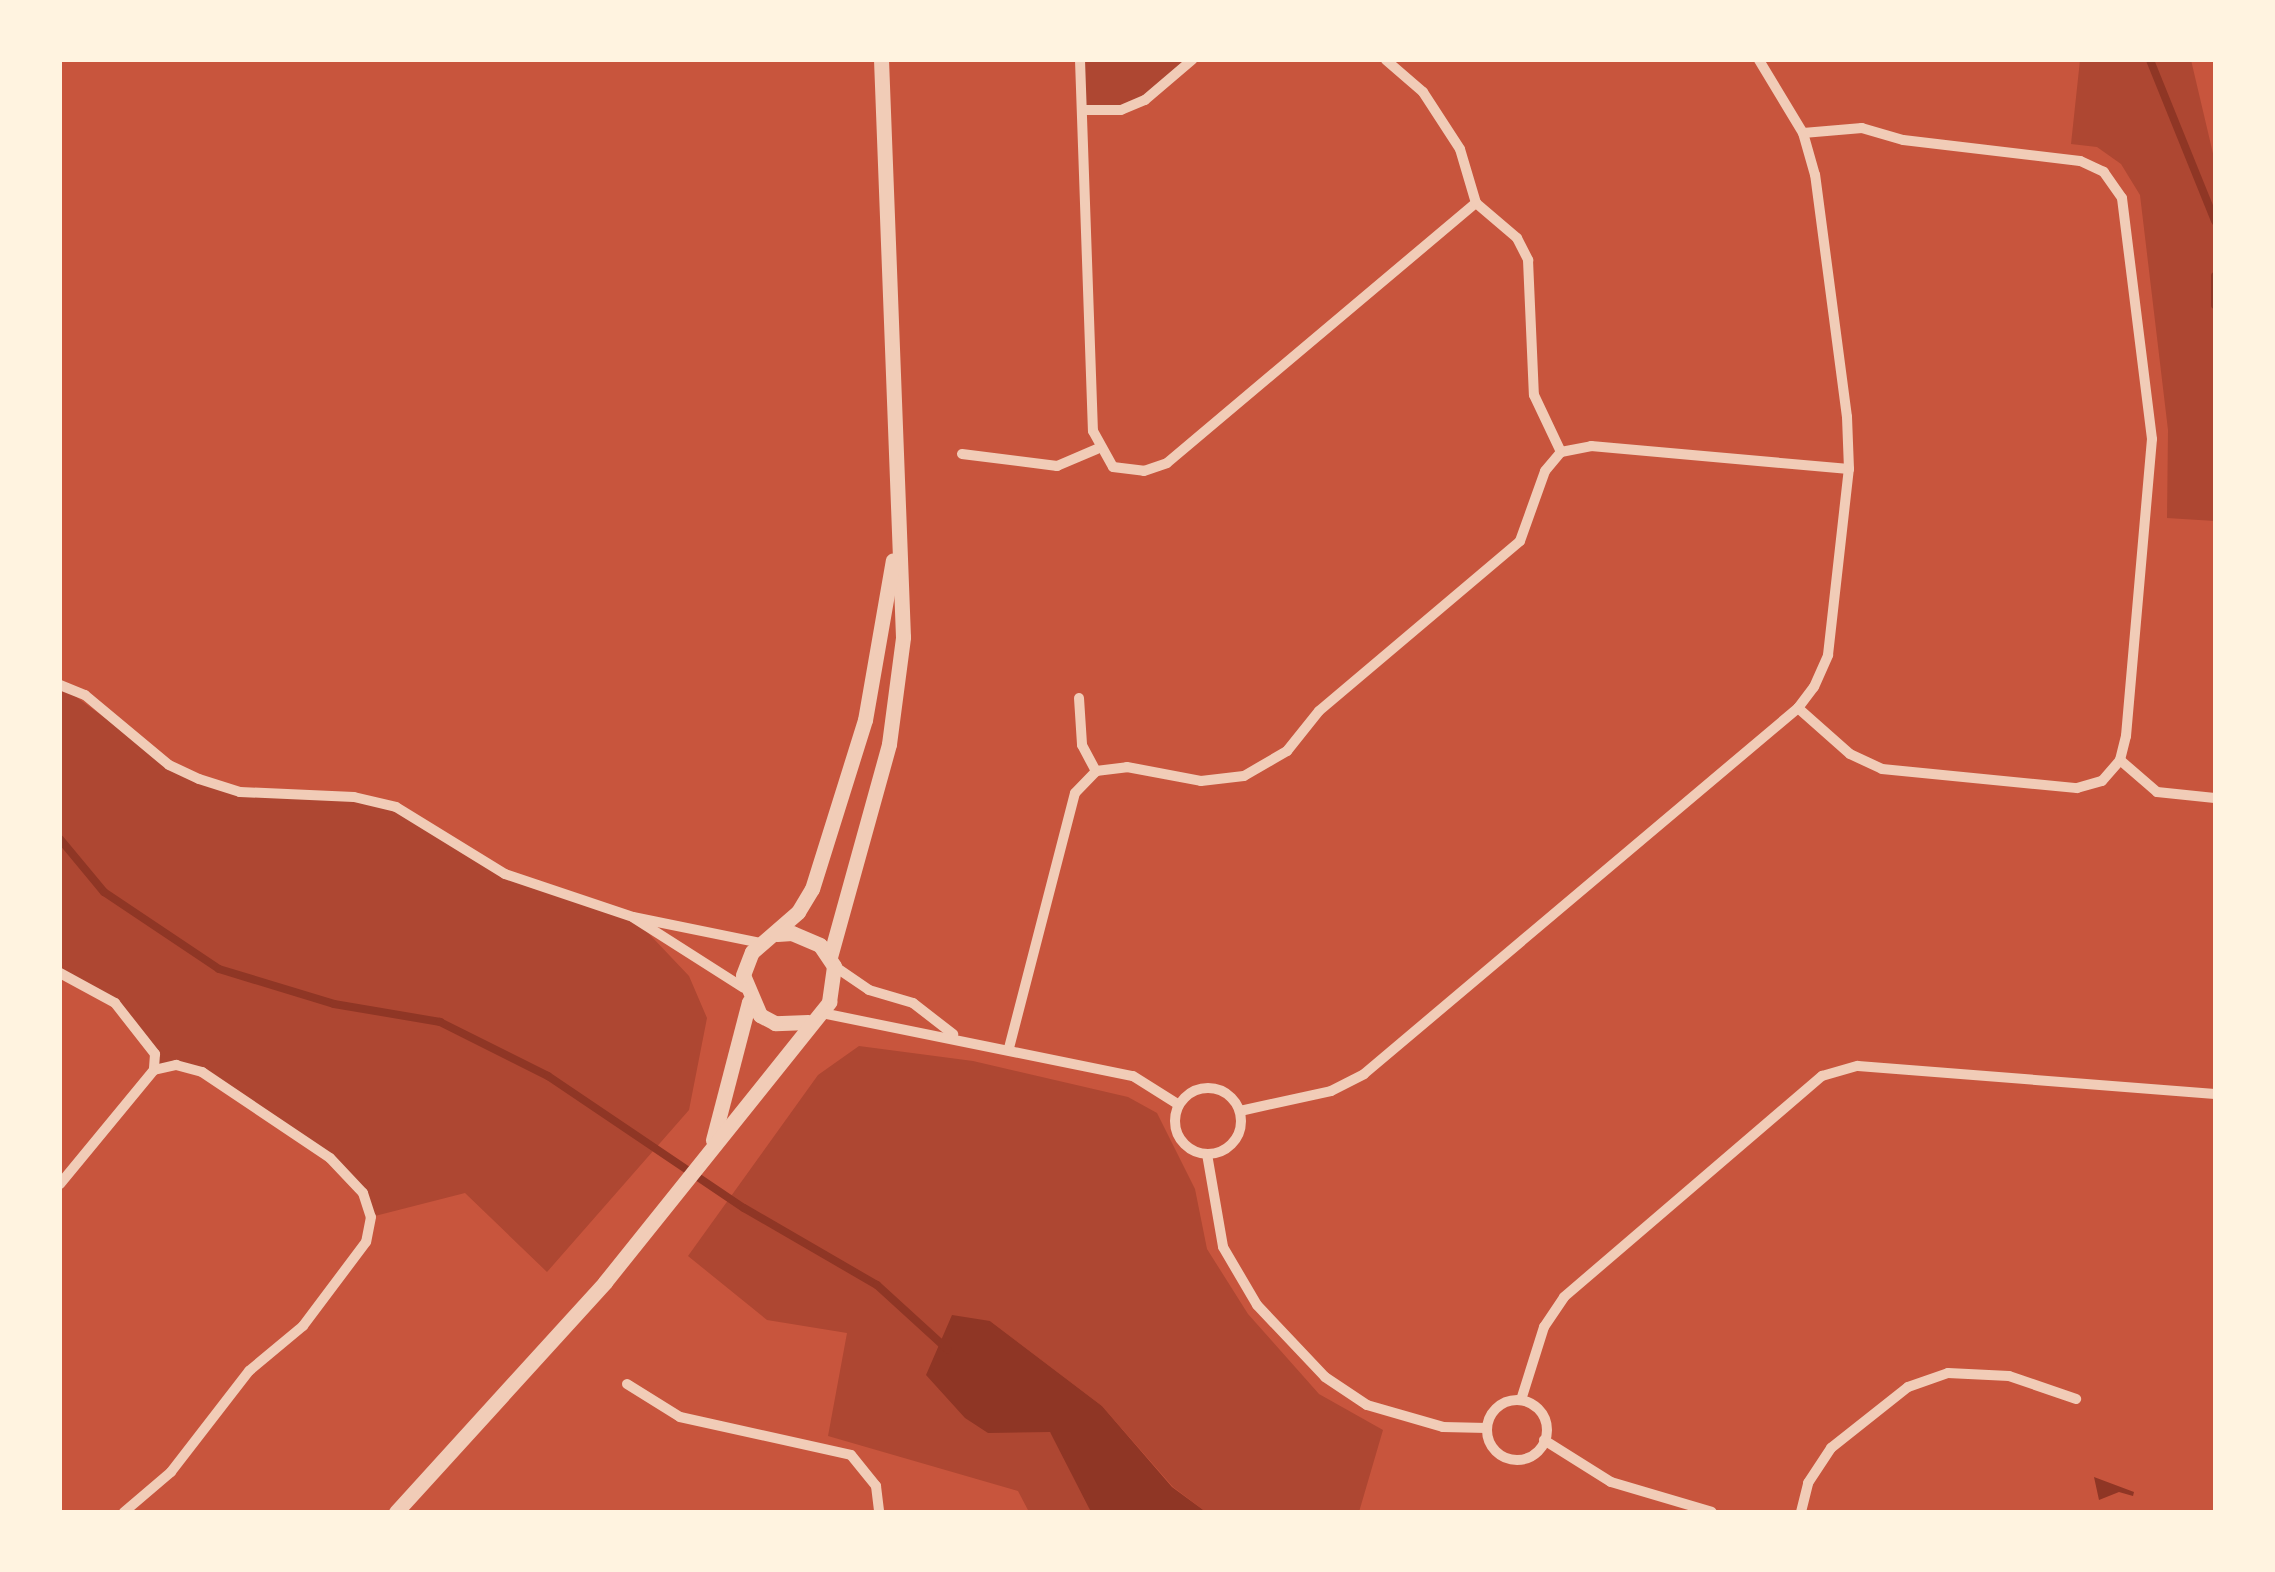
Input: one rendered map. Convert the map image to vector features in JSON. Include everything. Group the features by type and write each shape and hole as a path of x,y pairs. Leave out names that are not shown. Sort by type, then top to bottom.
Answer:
{"street":[{"path":"396,1512 665,1210 834,991 832,962 888,744 904,637 881,60"},
{"path":"1080,60 1097,449 1113,467 1144,471 1168,463 1476,204"},
{"path":"1082,110 1121,110 1145,100 1192,60"},
{"path":"1386,60 1422,92 1460,149 1476,204 1517,238 1528,260 1534,395 1561,452"},
{"path":"1240,1111 1332,1091 1364,1074 1798,708 1828,655 1849,469 1815,175 1803,133 1758,60"},
{"path":"1798,708 1850,754 1882,769 2077,788 2102,781 2120,760 2152,439 2122,198 2104,172 2080,161 1903,140 1862,128 1803,133"},
{"path":"1009,1048 1075,792 1096,771 1127,767 1201,781 1244,776 1288,751 1319,711 1520,541 1545,472 1561,452 1590,446 1849,469"},
{"path":"962,454 1057,466 1097,449"},
{"path":"710,1148 747,995 746,963 761,942 777,934 812,888 839,816 882,634 898,521"},
{"path":"60,685 85,695 169,765 199,779 240,792 354,797 396,808 505,874 633,917 761,942"},
{"path":"1078,698 1082,746 1096,771"},
{"path":"2120,760 2157,792 2215,798"},
{"path":"633,917 747,995 775,1023 815,1017 911,1033 956,1036 1133,1076 1179,1105"},
{"path":"777,934 808,936 832,962 868,990 913,1002 956,1036"},
{"path":"60,973 115,1003 155,1054 154,1070 60,1184"},
{"path":"124,1512 171,1472 249,1371 303,1326 366,1242 371,1216 364,1193 330,1158 234,1093 202,1072 176,1066 154,1070"},
{"path":"1521,1400 1544,1327 1564,1297 1822,1076 1858,1066 2215,1094"},
{"path":"1179,1105 1206,1088 1227,1093 1240,1111 1234,1141 1208,1154"},
{"path":"1179,1105 1180,1138 1208,1154"},
{"path":"1208,1154 1223,1248 1257,1304 1325,1377 1366,1405 1443,1427 1487,1428"},
{"path":"1801,1512 1808,1482 1831,1448 1908,1387 1948,1373 2010,1376 2076,1399"},
{"path":"626,1384 680,1417 851,1455 876,1486 879,1512"},
{"path":"1521,1400 1542,1415 1544,1440 1533,1455 1515,1460 1498,1453 1487,1428 1494,1410 1521,1400"},
{"path":"1544,1440 1611,1482 1712,1512"}],"shaded area":[{"path":"1080,60 1192,60 1145,100 1121,109 1082,110"},
{"path":"2080,60 2191,60 2215,162 2215,521 2167,518 2168,430 2140,195 2121,164 2097,147 2071,144"},
{"path":"60,685 169,765 240,792 354,797 396,807 505,874 633,917 689,976 707,1018 689,1110 547,1272 465,1193 371,1217 363,1193 330,1158 202,1072 176,1065 154,1070 155,1054 115,1003 60,973"},
{"path":"859,1046 973,1061 1128,1097 1157,1113 1195,1189 1207,1249 1248,1314 1319,1394 1383,1430 1359,1512 1206,1512 1173,1487 1102,1406 990,1321 1038,1430 1050,1432 1064,1448 1091,1512 1029,1512 1018,1491 828,1436 847,1333 767,1320 688,1256 818,1075"},
{"path":"952,1315 990,1321 1102,1406 1172,1487 1206,1512 1091,1512 1050,1432 988,1433 965,1418 926,1375"},
{"path":"2094,1477 2134,1492 2133,1496 2119,1492 2099,1500"}],"waterway":[{"path":"2150,60 2215,221"},
{"path":"2215,276 2215,305"},
{"path":"60,839 104,892 219,969 334,1004 440,1022 548,1076 744,1208 877,1285 947,1349"}]}
